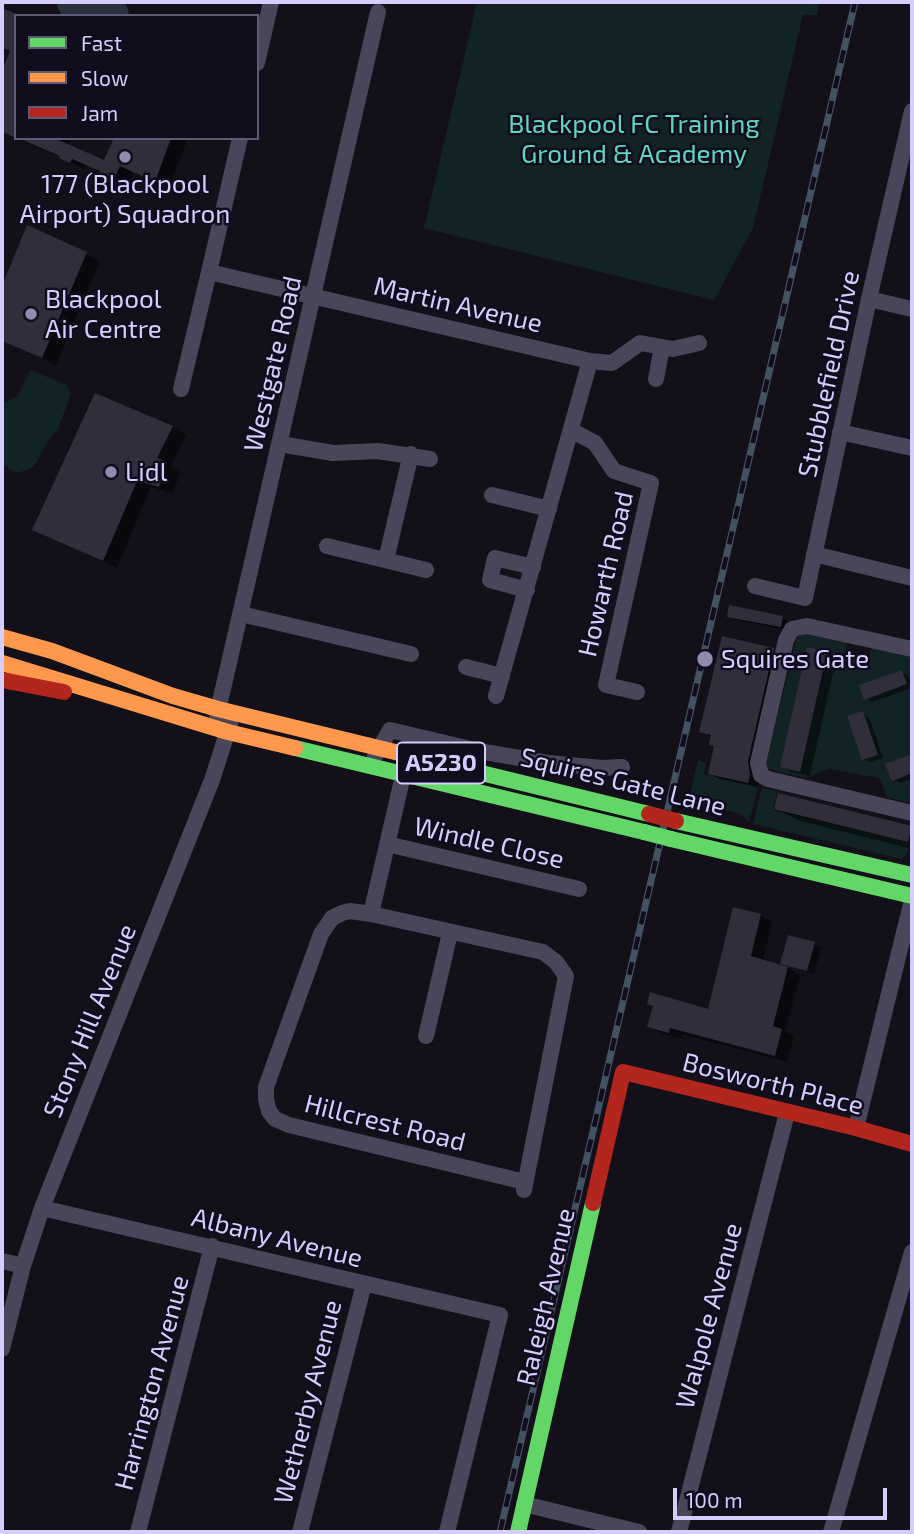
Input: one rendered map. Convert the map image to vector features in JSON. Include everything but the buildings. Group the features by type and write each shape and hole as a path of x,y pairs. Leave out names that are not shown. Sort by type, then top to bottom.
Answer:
{"main road":[{"name":"Squires Gate Lane","path":"2,637 52,651 225,711 676,821 912,875"},
{"name":"Squires Gate Lane","path":"2,663 221,730 912,898"},
{"path":"2,680 93,699 102,692"},
{"name":"Bosworth Place","path":"623,1072 912,1144"},
{"name":"Raleigh Avenue","path":"518,1532 623,1072"}],"street":[{"path":"259,54 271,2"},
{"name":"Westgate Road","path":"225,711 241,614 379,12"},
{"name":"Stubblefield Drive","path":"755,586 805,598 869,299 906,175 912,111"},
{"path":"181,389 240,140"},
{"name":"Martin Avenue","path":"209,272 590,361"},
{"path":"869,299 912,309"},
{"path":"175,339 192,342"},
{"path":"496,696 590,361 612,363 640,343 673,349 699,344"},
{"path":"656,379 663,347"},
{"name":"Howarth Road","path":"571,429 595,443 614,471 651,483 606,685 637,692"},
{"path":"840,432 912,448"},
{"path":"280,444 333,453 378,451 430,458"},
{"path":"386,560 411,454"},
{"path":"492,495 549,509"},
{"path":"327,546 426,570"},
{"path":"814,554 912,578"},
{"path":"527,590 490,580 495,558 533,567"},
{"path":"241,614 411,654"},
{"path":"912,649 807,626 792,629 786,640 758,763 761,775 768,779 912,813"},
{"path":"466,667 502,676"},
{"name":"Stony Hill Avenue","path":"2,1349 23,1266 42,1208 212,780 225,711"},
{"path":"370,765 390,730 479,751 548,763 602,768 622,766"},
{"path":"371,914 407,755"},
{"name":"Windle Close","path":"387,844 579,889"},
{"path":"856,1128 912,898"},
{"name":"Hillcrest Road","path":"350,911 371,914 543,952 556,962 566,976 524,1187 289,1125 275,1119 269,1111 266,1087 321,934 332,918 342,913 350,911"},
{"path":"426,1036 450,933"},
{"name":"Walpole Avenue","path":"678,1532 787,1113"},
{"name":"Albany Avenue","path":"42,1208 500,1315 447,1532"},
{"name":"Harrington Avenue","path":"138,1532 212,1246"},
{"path":"831,1532 912,1252"},
{"path":"2,1261 23,1266"},
{"name":"Wetherby Avenue","path":"300,1532 364,1284"},
{"path":"524,1504 639,1532"}],"green space":[{"name":"Blackpool FC Training Ground & Academy","path":"477,2 819,2 817,15 803,15 753,228 714,300 424,228"},
{"path":"30,370 67,385 71,394 58,429 47,442 37,462 30,469 16,473 2,464 2,403 18,396"},
{"path":"803,632 847,641 846,650 869,656 872,647 912,656 912,803 887,797 879,778 830,769 805,778 765,768 796,640"},
{"path":"698,760 706,763 704,774 758,787 749,822 739,813 688,802"},
{"path":"762,788 777,791 773,810 910,843 907,853 902,859 753,824"}],"taxiway":[{"path":"76,2 105,14"}],"railway":[{"path":"500,1532 855,2"}],"traffic: fast":[{"path":"295,748 644,832"},
{"path":"461,768 649,814"},
{"path":"676,821 912,875"},
{"path":"644,832 671,839"},
{"path":"671,839 912,896"},
{"path":"518,1532 593,1203"}],"traffic: slow":[{"path":"2,637 52,651 173,696 218,709 461,768"},
{"path":"2,663 228,732 295,748"}],"traffic: jam":[{"path":"2,680 64,692"},
{"path":"649,814 676,821"},
{"path":"593,1203 623,1072 912,1144"}],"place":[{"name":"177 (Blackpool Airport) Squadron","path":"125,157"},
{"name":"Blackpool Air Centre","path":"31,314"},
{"name":"Lidl","path":"111,472"},
{"name":"Squires Gate","path":"705,659"}]}
